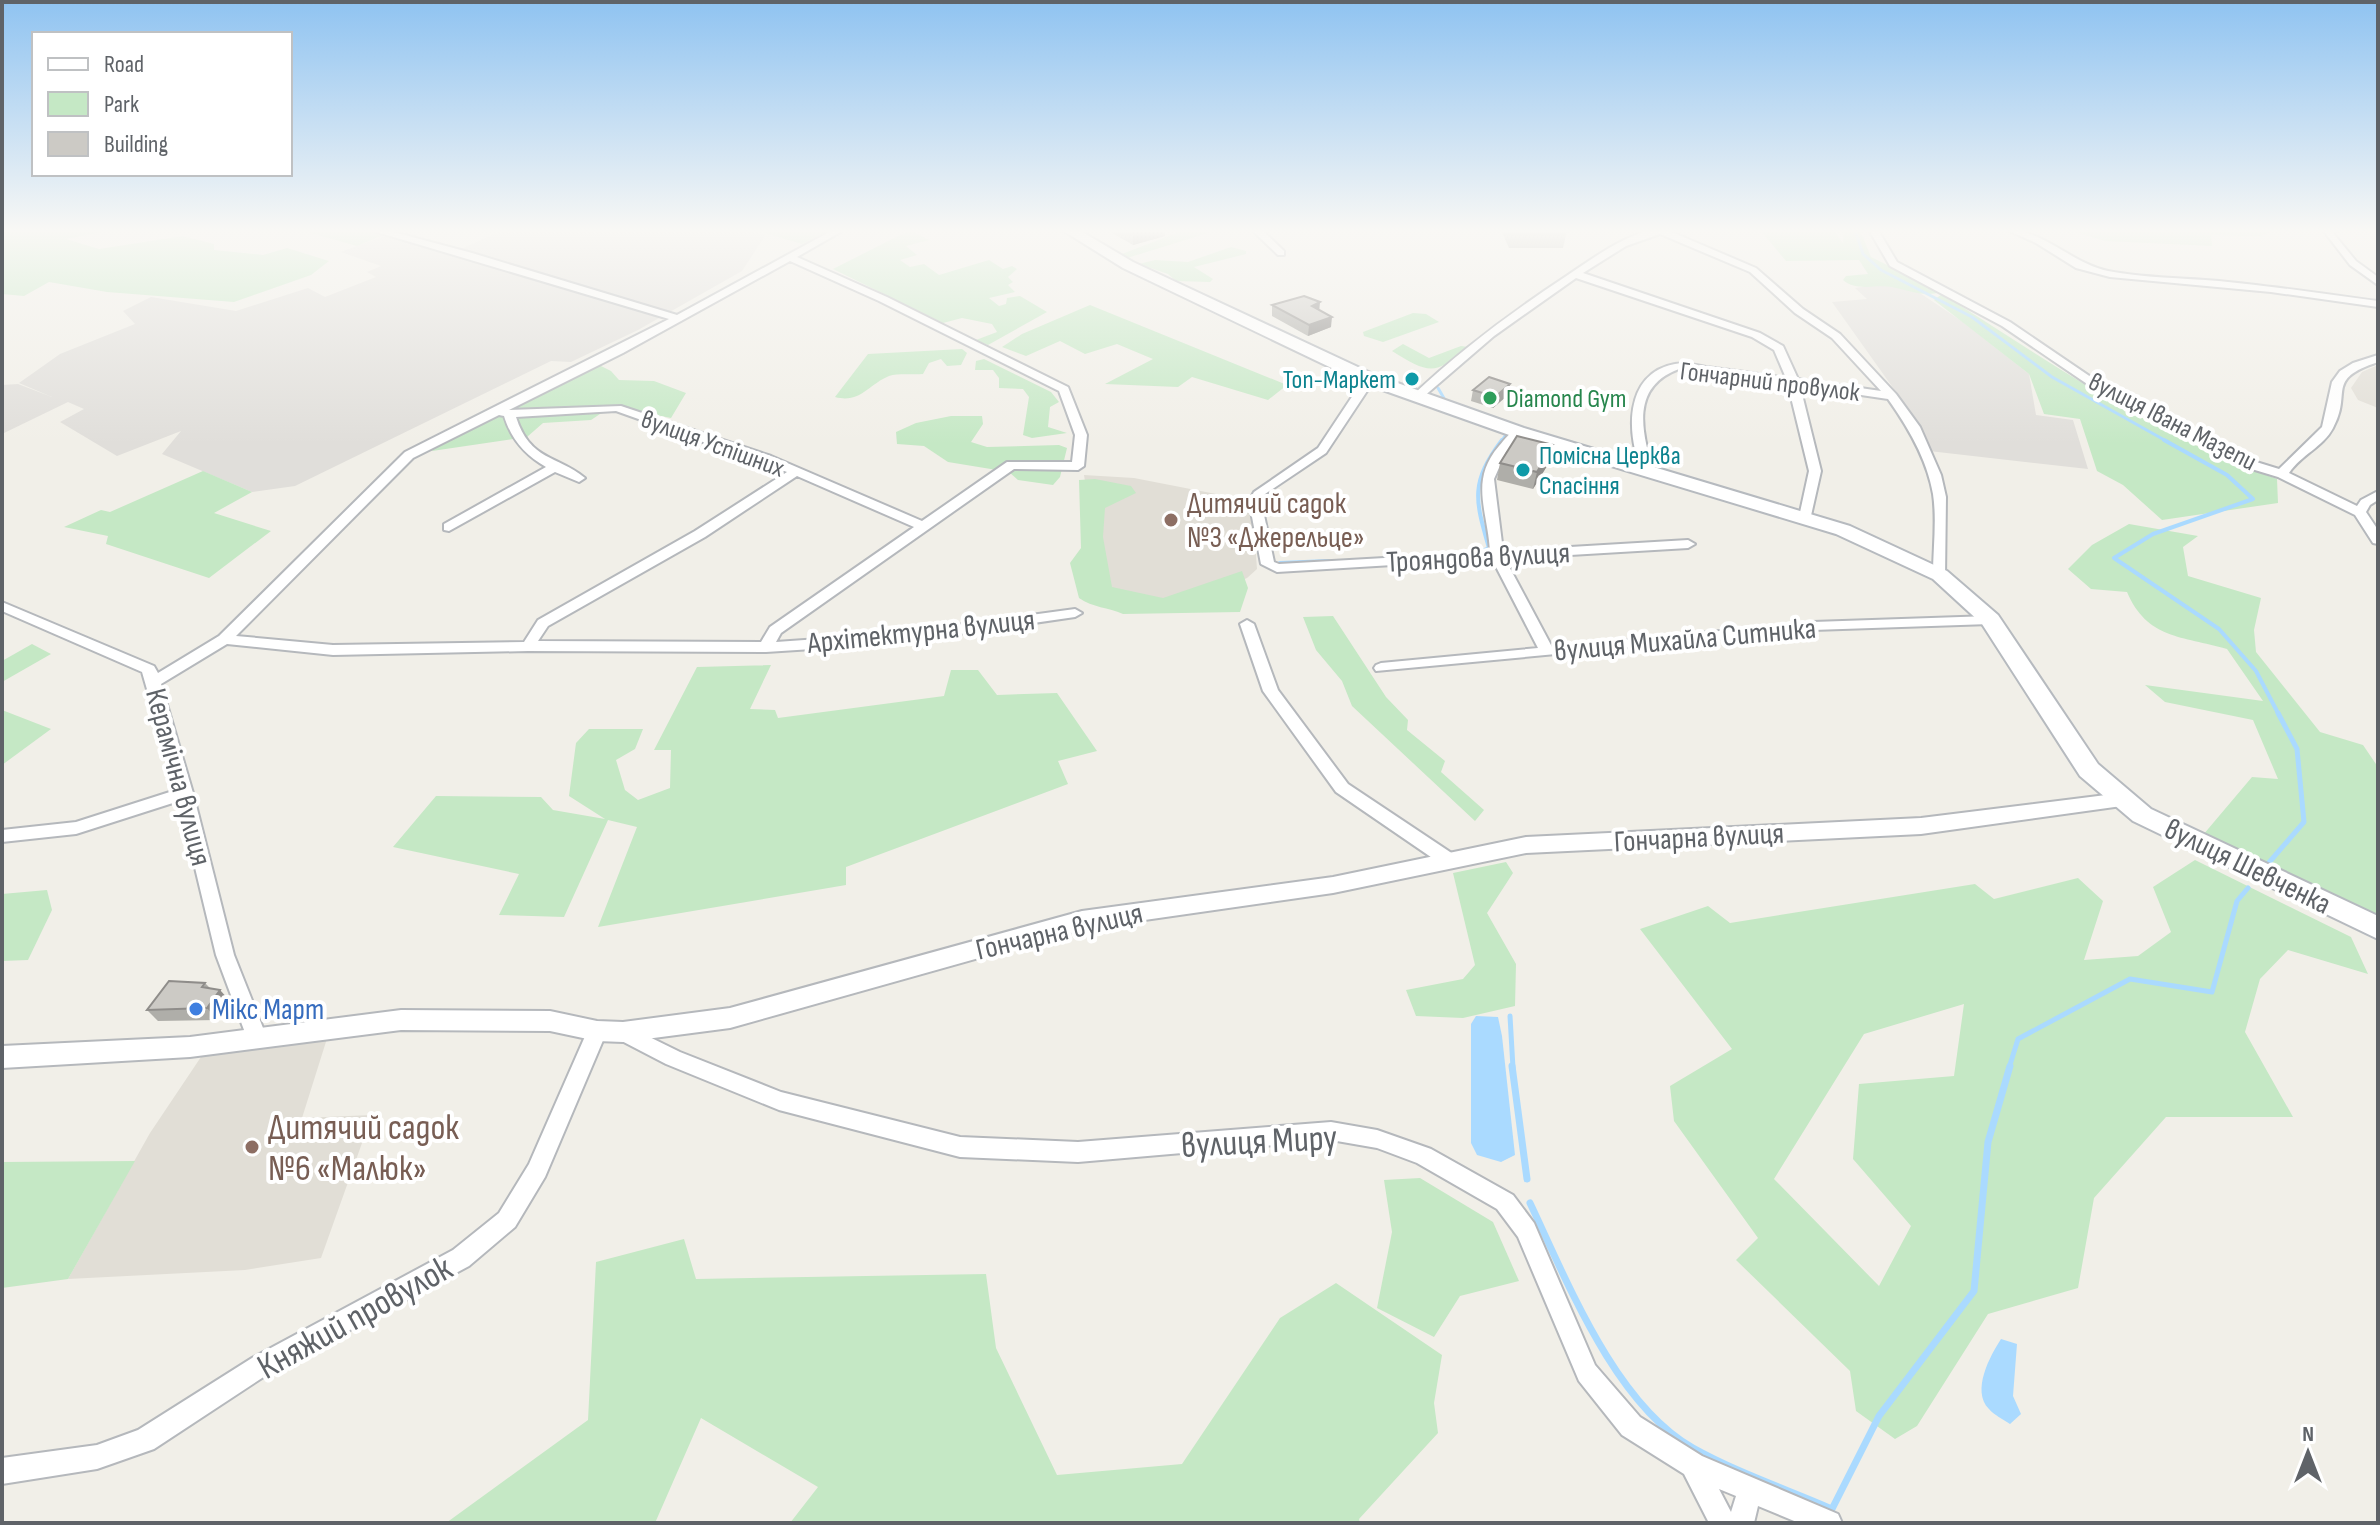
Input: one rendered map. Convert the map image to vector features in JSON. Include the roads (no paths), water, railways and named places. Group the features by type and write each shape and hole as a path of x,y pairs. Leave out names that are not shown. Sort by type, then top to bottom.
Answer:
{"main road":[{"name":"вулиця Шевченка","path":"1204,301 1369,379 1518,432 1805,517 1880,545 1940,575 1990,620 2089,770 2122,800 2142,815 2378,928"}],"street":[{"path":"620,301 678,319"},
{"path":"154,682 224,639 409,455 502,412 711,301"},
{"name":"Архітектурна вулиця","path":"766,647 775,630 1011,465 1078,466 1081,435 1064,389 888,301"},
{"path":"1418,396 1482,337 1535,301"},
{"path":"1654,301 1770,341 1779,348 1793,381 1815,471 1805,517"},
{"path":"1786,301 1836,336 1892,396 1914,427 1935,475 1940,497 1940,575"},
{"name":"вулиця Івана Мазепи","path":"1963,301 2006,324 2103,390 2249,464 2282,474 2360,512"},
{"path":"2358,301 2378,304"},
{"path":"2282,474 2290,459 2319,439 2331,416 2337,380 2343,371 2378,358"},
{"name":"Гончарний провулок","path":"1647,470 1636,418 1649,382 1662,369 1678,366 1892,396"},
{"name":"Трояндова вулиця","path":"1369,379 1322,450 1260,492 1255,501 1268,564 1277,568 1688,544"},
{"name":"вулиця Успішних","path":"502,412 617,408 767,459 921,525"},
{"path":"502,412 514,436 553,468 579,478"},
{"path":"1518,432 1488,473 1484,489 1497,542 1497,556 1547,652"},
{"path":"449,527 553,468"},
{"path":"528,646 543,623 700,534 794,473"},
{"path":"2378,495 2365,503 2360,512 2378,540"},
{"name":"Керамічна вулиця","path":"2,606 149,669 185,793 225,955 257,1038"},
{"name":"Архітектурна вулиця","path":"224,639 333,650 528,646 766,647 890,639 1075,613"},
{"name":"вулиця Михайла Ситника","path":"1381,668 1813,626 1990,620"},
{"path":"1247,624 1271,691 1342,788 1450,861"},
{"path":"2,836 76,828 185,793"},
{"name":"Гончарна вулиця","path":"2,1057 190,1047 401,1020 550,1021 597,1031 623,1032 730,1018 1082,920 1333,885 1526,845 1921,826 2122,800"},
{"name":"Княжий провулок","path":"2,1471 97,1457 145,1440 260,1366 461,1258 507,1220 530,1182 597,1031"},
{"name":"вулиця Миру","path":"623,1032 673,1058 779,1101 960,1147 1078,1152 1331,1131 1377,1139 1424,1156 1505,1202 1526,1230 1587,1373 1631,1426 1693,1465 1829,1523"},
{"path":"1693,1465 1723,1523"},
{"path":"1741,1523 1750,1490"}],"water":[{"path":"1476,1016 1498,1017 1502,1036 1515,1155 1501,1162 1477,1155 1471,1143 1471,1024"},
{"path":"2001,1339 2017,1344 2013,1396 2021,1414 2010,1424 1989,1409 1982,1393 1984,1374"}],"waterway":[{"path":"1941,301 1972,317 2052,377 2168,442"},
{"path":"1438,388 1445,400"},
{"path":"1501,442 1505,436"},
{"path":"1475,554 1489,548 1478,492 1484,468 1502,440"},
{"path":"2164,440 2227,475 2253,499 2153,534 2114,558 2219,629 2256,671 2279,715"},
{"path":"1280,563 1329,561"},
{"path":"2266,866 2304,822 2297,749 2278,713"},
{"path":"2009,1068 2018,1039 2130,979 2212,992 2237,901 2248,888"},
{"path":"1510,1016 1513,1068"},
{"path":"1512,1066 1527,1179"},
{"path":"1530,1203 1596,1338 1617,1372 1665,1428 1709,1457 1832,1509 1879,1416 1974,1291 1988,1142 2010,1066"}],"place":[{"name":"Топ-Маркет","path":"1412,379"},
{"name":"Diamond Gym","path":"1490,398"},
{"name":"Помісна Церква Спасіння","path":"1523,470"},
{"name":"Дитячий садок №3 «Джерельце»","path":"1171,520"},
{"name":"Мікс Март","path":"196,1009"},
{"name":"Дитячий садок №6 «Малюк»","path":"252,1147"}]}
